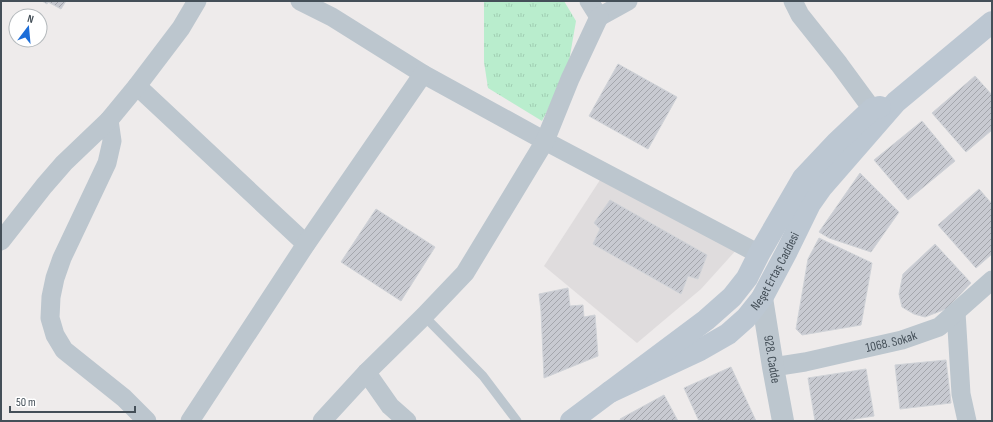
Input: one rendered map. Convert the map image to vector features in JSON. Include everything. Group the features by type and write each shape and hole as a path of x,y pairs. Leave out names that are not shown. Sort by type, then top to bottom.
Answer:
{"main road":[{"name":"Neşet Ertaş Caddesi","path":"610,392 700,350 728,334 746,318 762,298 810,204 822,187 896,102 992,22"},
{"name":"Neşet Ertaş Caddesi","path":"582,418 610,392 706,320 732,297 747,278 803,178 872,109 896,102"},
{"path":"756,260 762,298"}],"street":[{"path":"1,241 30,202 64,163 109,120 137,86 181,28 197,1"},
{"path":"300,1 332,17 423,74 756,260"},
{"path":"589,1 599,17"},
{"path":"322,421 367,372 465,274 545,141 570,79 599,17 628,1"},
{"path":"793,1 800,15 872,109"},
{"path":"190,421 306,244 423,74"},
{"path":"137,86 306,244"},
{"path":"109,120 112,141 107,163 62,258 52,291 50,318 55,335 64,350 124,398 147,421"},
{"name":"1068. Sokak","path":"773,367 804,362 902,340 939,326 992,280"},
{"name":"928. Cadde","path":"762,298 783,421"},
{"path":"956,312 961,394 967,421"},
{"path":"367,372 390,406 407,421"}],"lane":[{"path":"424,316 483,376 517,421"}],"shaded area":[{"path":"600,180 738,248 701,289 637,343 544,266"}],"green space":[{"path":"484,1 564,1 576,21 567,73 542,121 488,88 484,62"}],"building":[{"path":"42,1 66,1 61,9 48,2 47,4"},
{"path":"618,64 677,97 648,149 589,116"},
{"path":"975,76 992,95 992,130 966,152 932,113"},
{"path":"922,121 955,161 908,200 874,160"},
{"path":"860,173 899,212 871,252 829,238 819,232"},
{"path":"979,189 992,204 992,254 976,268 938,225"},
{"path":"610,200 707,255 698,279 688,276 681,294 593,244 600,229 594,223"},
{"path":"376,209 435,247 401,301 341,262"},
{"path":"819,238 872,263 861,325 802,335 796,329 808,259"},
{"path":"935,244 971,283 946,309 925,317 914,314 902,307 899,294 903,274"},
{"path":"568,288 570,306 583,305 584,317 595,315 598,356 544,378 539,294"},
{"path":"946,360 951,403 900,409 895,365"},
{"path":"731,367 756,421 699,421 684,388"},
{"path":"866,369 874,416 842,421 815,421 808,378"},
{"path":"664,395 678,421 621,421 620,419"}]}
